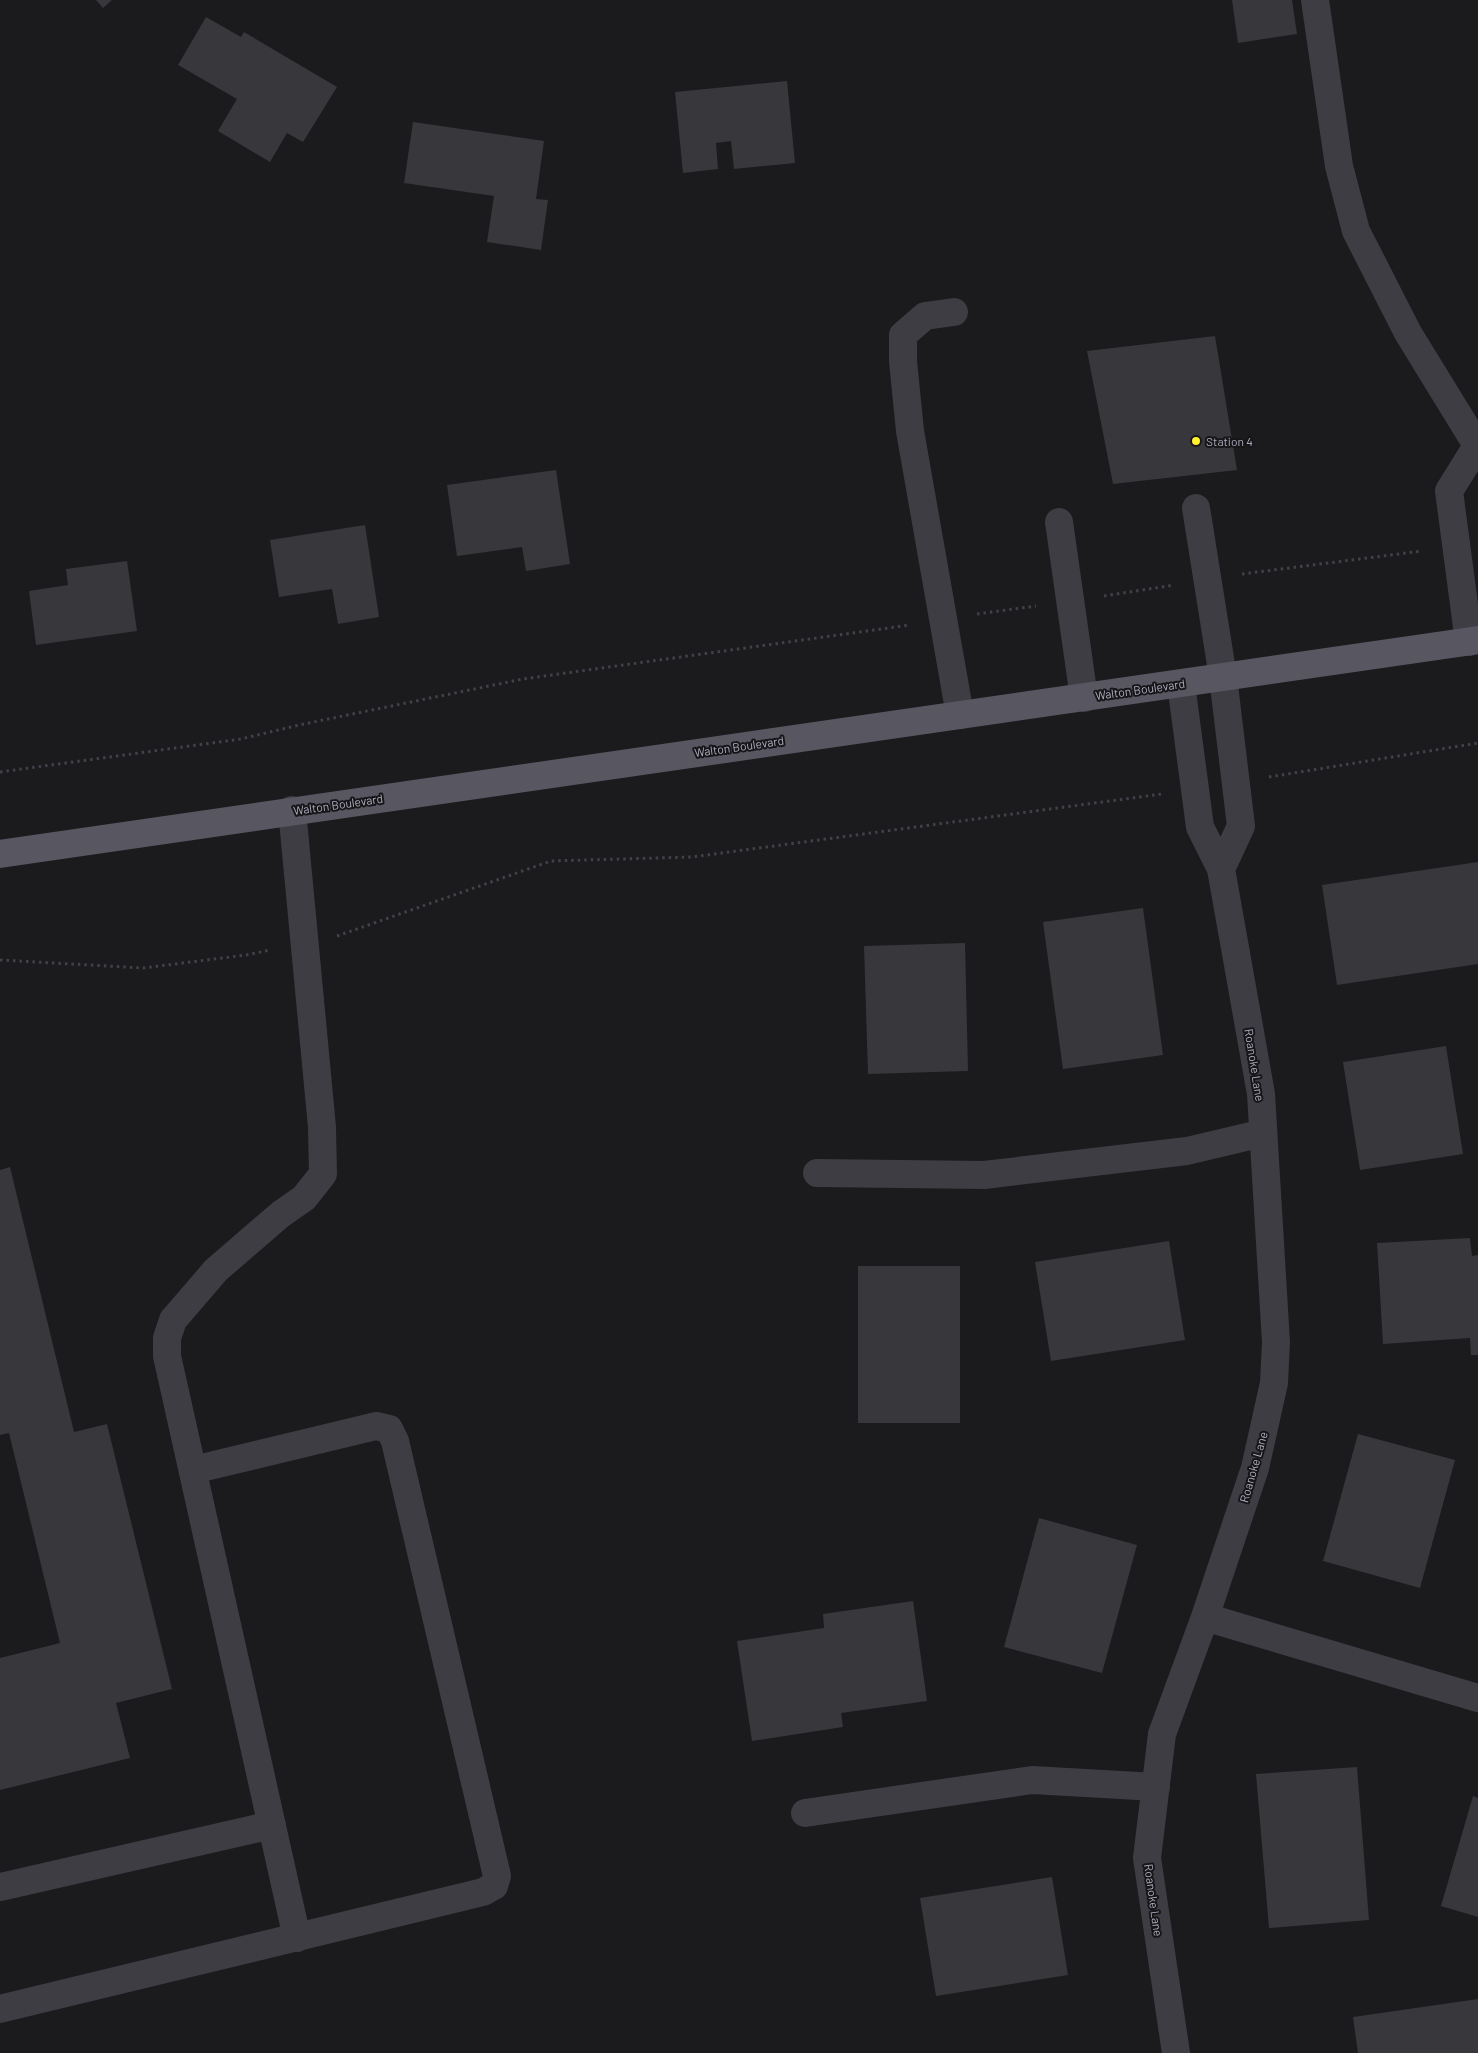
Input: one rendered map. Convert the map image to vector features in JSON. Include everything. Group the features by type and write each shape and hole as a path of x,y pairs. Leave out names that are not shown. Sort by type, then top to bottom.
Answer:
{"main road":[{"name":"Walton Boulevard","path":"0,854 292,810 1473,641"}],"street":[{"path":"1315,0 1339,166 1356,231 1408,334 1478,446 1449,491 1456,546 1473,641"},
{"path":"954,312 925,316 903,335 903,361 910,432 960,715"},
{"path":"1196,508 1223,677 1242,826 1220,869"},
{"path":"1059,522 1084,698"},
{"name":"Roanoke Lane","path":"1176,2053 1147,1858 1162,1734 1205,1617 1254,1468 1274,1383 1276,1342 1260,1094 1220,869 1200,827 1182,684"},
{"path":"292,810 322,1128 323,1174 304,1198 281,1214 216,1270 173,1320 168,1338 167,1356 297,1938"},
{"path":"817,1173 984,1176 1187,1150 1263,1133"},
{"path":"0,2009 483,1892 494,1886 497,1876 395,1441 389,1429 376,1426 192,1470"},
{"path":"1205,1617 1478,1698"},
{"path":"805,1813 1032,1780 1156,1787"},
{"path":"0,1887 272,1825"}],"path":[{"path":"0,772 241,739 299,725 523,679 1456,546"},
{"path":"1236,783 1478,742"},
{"path":"0,960 143,968 246,955 345,934 551,861 692,857 1194,790"}],"building":[{"path":"96,0 112,0 103,8"},
{"path":"1232,0 1292,0 1297,34 1238,43"},
{"path":"206,17 241,37 244,32 337,87 303,142 287,133 270,162 218,131 237,99 178,65"},
{"path":"787,81 795,163 734,169 731,141 716,143 718,169 683,173 675,92"},
{"path":"413,122 544,141 536,199 548,200 541,250 487,242 494,196 404,183"},
{"path":"1215,336 1237,470 1113,484 1087,351"},
{"path":"556,470 570,564 526,571 522,547 457,556 447,485"},
{"path":"365,525 379,617 338,624 332,589 279,597 270,540"},
{"path":"127,561 137,631 36,645 29,591 68,585 66,569"},
{"path":"1478,862 1478,964 1337,985 1322,885"},
{"path":"1143,908 1163,1055 1063,1069 1043,922"},
{"path":"965,943 968,1071 868,1074 864,946"},
{"path":"1446,1046 1463,1154 1360,1170 1343,1062"},
{"path":"10,1167 74,1432 107,1424 172,1689 116,1703 130,1758 0,1790 0,1658 60,1643 9,1433 0,1435 0,1170"},
{"path":"1470,1238 1472,1256 1478,1255 1478,1355 1471,1355 1470,1338 1383,1344 1377,1243"},
{"path":"1169,1241 1185,1340 1051,1361 1035,1262"},
{"path":"858,1266 960,1266 960,1423 858,1423"},
{"path":"1358,1434 1455,1460 1420,1588 1323,1561"},
{"path":"1039,1518 1137,1545 1102,1673 1004,1647"},
{"path":"913,1601 927,1701 841,1713 843,1727 752,1741 737,1641 824,1628 823,1614"},
{"path":"1357,1767 1369,1920 1269,1928 1256,1774"},
{"path":"1473,1796 1478,1798 1478,1917 1441,1906"},
{"path":"1052,1877 1068,1975 936,1996 920,1898"},
{"path":"1478,1999 1478,2053 1358,2053 1353,2017"}],"place":[{"name":"Station 4","path":"1196,441"}]}
